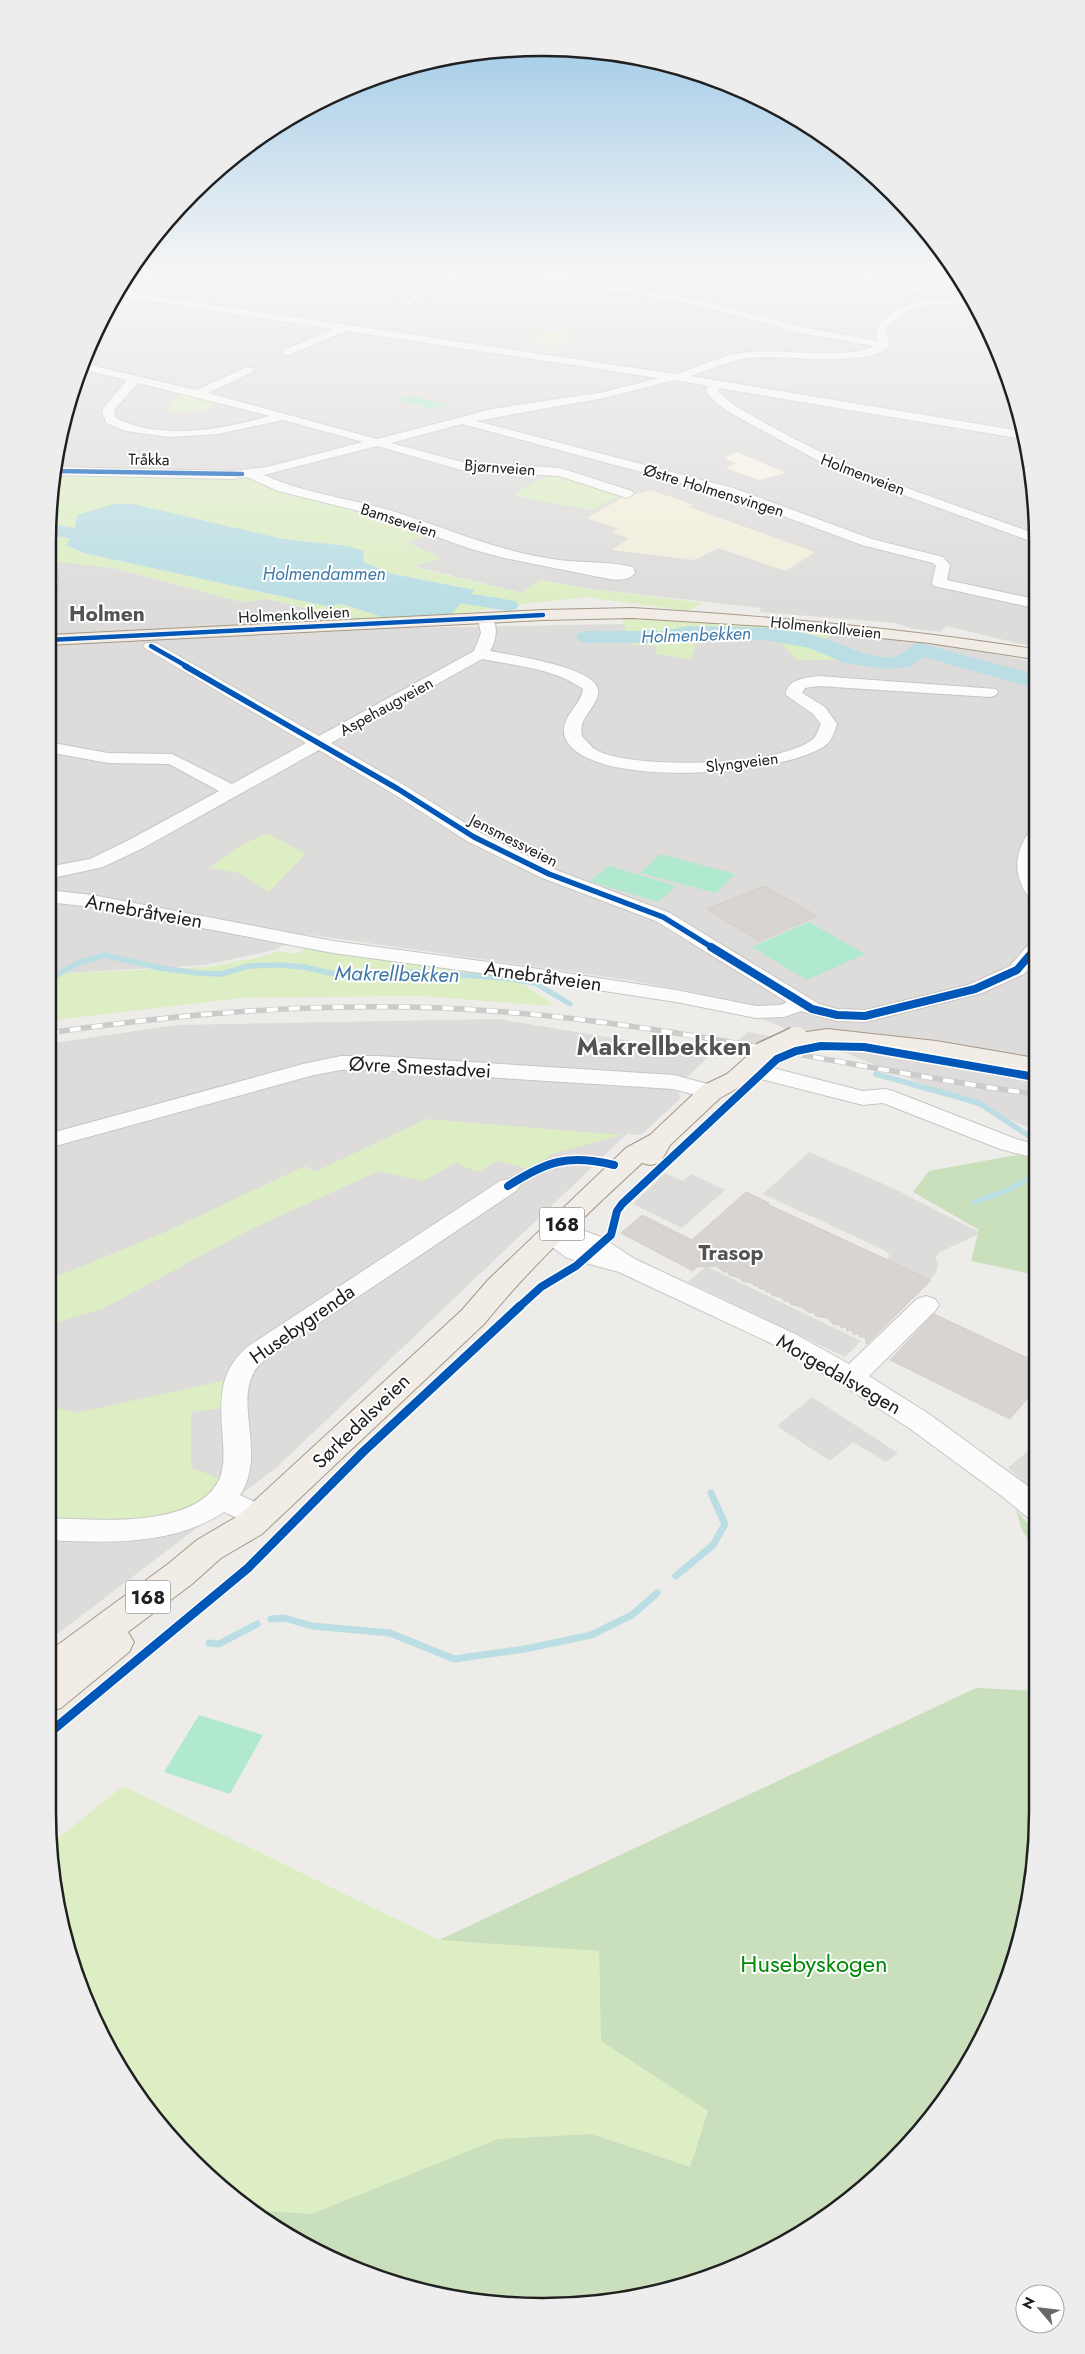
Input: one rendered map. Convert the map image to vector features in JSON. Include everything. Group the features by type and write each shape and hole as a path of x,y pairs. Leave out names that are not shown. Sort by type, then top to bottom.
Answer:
{"main road":[{"name":"Holmenkollveien","path":"56,640 606,613 710,616 929,638 1029,653"},
{"path":"768,1052 821,1036 936,1049 1029,1065"},
{"name":"Sørkedalsveien","path":"56,1690 115,1642 210,1573 227,1558 254,1521 473,1317 510,1293 563,1237 648,1159 659,1141 713,1090 736,1079 768,1052"},
{"name":"Sørkedalsveien","path":"56,1665 180,1574 209,1549 254,1521"}],"street":[{"path":"132,385 108,410 110,420 120,426 155,433 186,433 222,429 284,416"},
{"name":"Bjørnveien","path":"163,385 465,466 520,468 568,473 627,494"},
{"path":"198,393 216,385"},
{"name":"Tråkka","path":"62,471 246,474 463,420 514,409 585,399 643,385"},
{"name":"Holmenveien","path":"714,385 712,392 732,408 819,458 1029,536"},
{"path":"719,385 1016,434"},
{"name":"Østre Holmensvingen","path":"463,420 715,487 757,500 867,542 941,562 943,565 939,583 1029,603"},
{"name":"Bamseveien","path":"246,474 283,488 384,513 473,545 549,563"},
{"path":"480,654 488,636 489,627 486,619"},
{"name":"Jensmessveien","path":"151,646 318,744 398,788 487,844 549,874 671,921 801,1004 837,1015 856,1017 879,1014 983,986 1017,970 1029,956"},
{"name":"Slyngveien","path":"480,654 564,673 586,682 591,687 592,693 571,728 576,743 596,756 614,761 662,768 741,766 788,756 812,746 825,736 829,725 822,715 794,695 794,691 800,684 818,681 990,692"},
{"name":"Aspehaugveien","path":"56,872 86,866 115,855 480,654"},
{"path":"56,748 108,758 172,759 233,791"},
{"path":"1029,847 1025,855 1029,876"},
{"name":"Arnebråtveien","path":"56,897 92,901 342,948 556,977 676,996 756,1012 784,1011 801,1004"},
{"path":"768,1052 863,1098 885,1096 1008,1144 1029,1149"},
{"name":"Øvre Smestadvei","path":"56,1139 311,1069 341,1063 377,1063 674,1082 713,1090"},
{"name":"Husebygrenda","path":"56,1529 129,1530 170,1526 206,1511 221,1498 231,1485 236,1465 235,1382 242,1366 256,1353 508,1186"},
{"name":"Morgedalsvegen","path":"563,1237 588,1256 626,1265 788,1341 851,1377 970,1458 1029,1504"},
{"path":"851,1377 926,1305"},
{"path":"221,1498 254,1521"}],"shaded area":[{"path":"82,385 636,385 601,394 529,405 264,470 234,473 62,470 73,417"},
{"path":"646,385 702,385 708,386 707,390 721,387 1016,436 1025,479 1028,511 1029,646 946,626 940,632 914,629 895,623 760,612 761,608 583,588 541,580 522,593 414,566 440,558 407,542 442,530 418,520 296,490 263,475 456,424"},
{"path":"732,385 1003,385 1015,432"},
{"path":"736,452 786,473 759,480 726,468 736,463 725,458"},
{"path":"56,561 114,568 242,602 267,599 318,611 323,620 322,632 395,628 683,623 922,642 965,648 1029,661 1029,1128 699,993 628,980 304,934 275,950 205,965 56,974"},
{"path":"498,1019 711,1054 277,1467 56,1635 56,1043 176,1025"},
{"path":"638,1087 668,1089 678,1092 681,1098 641,1135 626,1134"},
{"path":"809,1152 893,1188 981,1233 940,1252 935,1258 938,1263 936,1273 930,1279 887,1259 890,1256 886,1251 763,1194"},
{"path":"665,1173 683,1181 691,1174 725,1190 682,1228 633,1204"},
{"path":"706,1266 861,1341 845,1357 688,1282"},
{"path":"812,1397 898,1453 886,1462 853,1442 830,1461 777,1426"},
{"path":"1029,1450 1029,1488 1008,1468"}],"green space":[{"path":"187,392 225,402 204,409 182,413 167,410 171,402"},
{"path":"410,396 446,404 433,409 397,400"},
{"path":"61,472 245,477 375,513 432,534 407,542 441,558 415,566 422,569 521,593 541,580 583,588 703,603 688,611 586,597 450,615 323,620 318,611 267,599 242,602 114,568 56,562 57,511","holes":["208,523 283,539 348,546 362,562 393,574 475,590 466,599 365,612 342,604 326,606 84,553 66,545 74,533"]},
{"path":"556,472 623,494 592,510 533,500 513,494"},
{"path":"651,490 694,505 689,507 815,552 786,571 718,548 695,560 612,550 629,538 612,532 619,529 589,519 589,517 623,497"},
{"path":"621,619 736,624 832,635 825,639 840,645 839,660 797,660 770,633 730,629 699,638 691,659 656,654 657,646 632,645"},
{"path":"267,833 306,854 269,892 239,873 209,868 240,846"},
{"path":"660,854 735,874 716,893 640,873"},
{"path":"609,866 676,886 658,902 590,881"},
{"path":"809,922 865,954 807,980 752,947"},
{"path":"312,946 509,975 553,1004 551,1006 420,996 241,998 56,1020 56,974 205,967 261,957 279,951 295,954"},
{"path":"426,1119 622,1135 552,1154 529,1169 497,1161 478,1172 456,1163 423,1181 379,1171 247,1231 104,1308 56,1323 56,1277 163,1233 305,1166 315,1172"},
{"path":"1016,1155 1029,1157 1029,1273 971,1261 979,1230 913,1192 929,1171"},
{"path":"227,1380 227,1408 191,1412 191,1468 219,1478 208,1496 191,1508 169,1516 118,1520 56,1517 56,1408 76,1413"},
{"path":"1016,1510 1029,1525 1029,1540 1022,1530"},
{"name":"Husebyskogen","path":"976,1688 1029,1691 1029,1812 1025,1875 1012,1937 1003,1968 979,2027 947,2082 928,2108 908,2132 863,2177 813,2216 786,2233 729,2261 668,2281 606,2294 542,2298 479,2294 417,2281 356,2261 299,2233 265,2211 312,2214 498,2139 591,2134 690,2167 708,2111 601,2041 599,1951 439,1940"},
{"path":"199,1715 263,1735 230,1794 164,1772"},
{"path":"123,1786 439,1940 599,1951 601,2041 708,2111 690,2167 591,2134 499,2139 312,2214 265,2211 222,2177 177,2132 138,2082 121,2055 93,1998 82,1968 66,1906 60,1875 57,1839"}],"water":[{"name":"Holmendammen","path":"114,504 133,504 283,539 348,546 364,551 363,562 393,574 475,590 450,615 383,617 342,604 326,606 84,553 66,545 74,533 77,515"}],"pier":[{"path":"748,1032 848,1050 817,1050 798,1055 787,1061 727,1050"}],"building":[{"path":"764,886 817,916 759,941 707,909"},
{"path":"746,1192 769,1203 767,1204 931,1280 867,1344 865,1337 853,1334 852,1330 847,1331 846,1327 841,1328 839,1324 834,1325 827,1318 816,1316 814,1312 809,1313 802,1307 790,1304 789,1301 784,1301 783,1298 772,1295 771,1292 766,1292 765,1289 760,1289 752,1283 729,1275 728,1272 724,1272 716,1266 697,1267 693,1271 621,1233 642,1215 692,1240"},
{"path":"934,1314 1029,1359 1029,1396 1010,1419 890,1360"}],"waterway":[{"name":"Holmenbekken","path":"56,531 74,533"},
{"name":"Holmenbekken","path":"466,599 509,605"},
{"name":"Holmenbekken","path":"586,637 662,637 690,632 765,634 814,642 853,658 887,663 902,662 919,649 1029,680"},
{"name":"Makrellbekken","path":"56,975 78,963 105,955 160,968 198,973 221,974 249,966 280,965 304,967 352,978 382,973 418,972 505,978 535,983 570,1004"},
{"name":"Makrellbekken","path":"876,1074 979,1103 1029,1136"},
{"path":"974,1202 1006,1191 1029,1180"},
{"path":"676,1576 713,1545 725,1524 711,1493"},
{"path":"271,1619 284,1618 312,1626 390,1633 454,1659 525,1649 591,1635 632,1615 657,1593"},
{"path":"209,1643 219,1644 257,1624"}],"railway":[{"path":"56,1032 219,1013 277,1009 334,1007 449,1008 506,1012 639,1027 1029,1093"}],"cycle path":[{"path":"62,471 242,474"},
{"path":"56,640 543,615"},
{"path":"151,646 398,789 474,837 549,874 663,917 812,1009 837,1015 865,1016 975,989 1017,970 1029,956"},
{"path":"56,1727 248,1568 363,1452 495,1329 541,1287 576,1266 611,1235 617,1211 622,1204 777,1059 796,1051 821,1046 864,1047 1029,1076"},
{"path":"508,1186 535,1169 558,1160 569,1158 582,1159 614,1165"}],"district":[{"name":"Holmen","path":"107,614"},
{"name":"Makrellbekken","path":"664,1046"},
{"name":"Trasop","path":"731,1253"}]}
